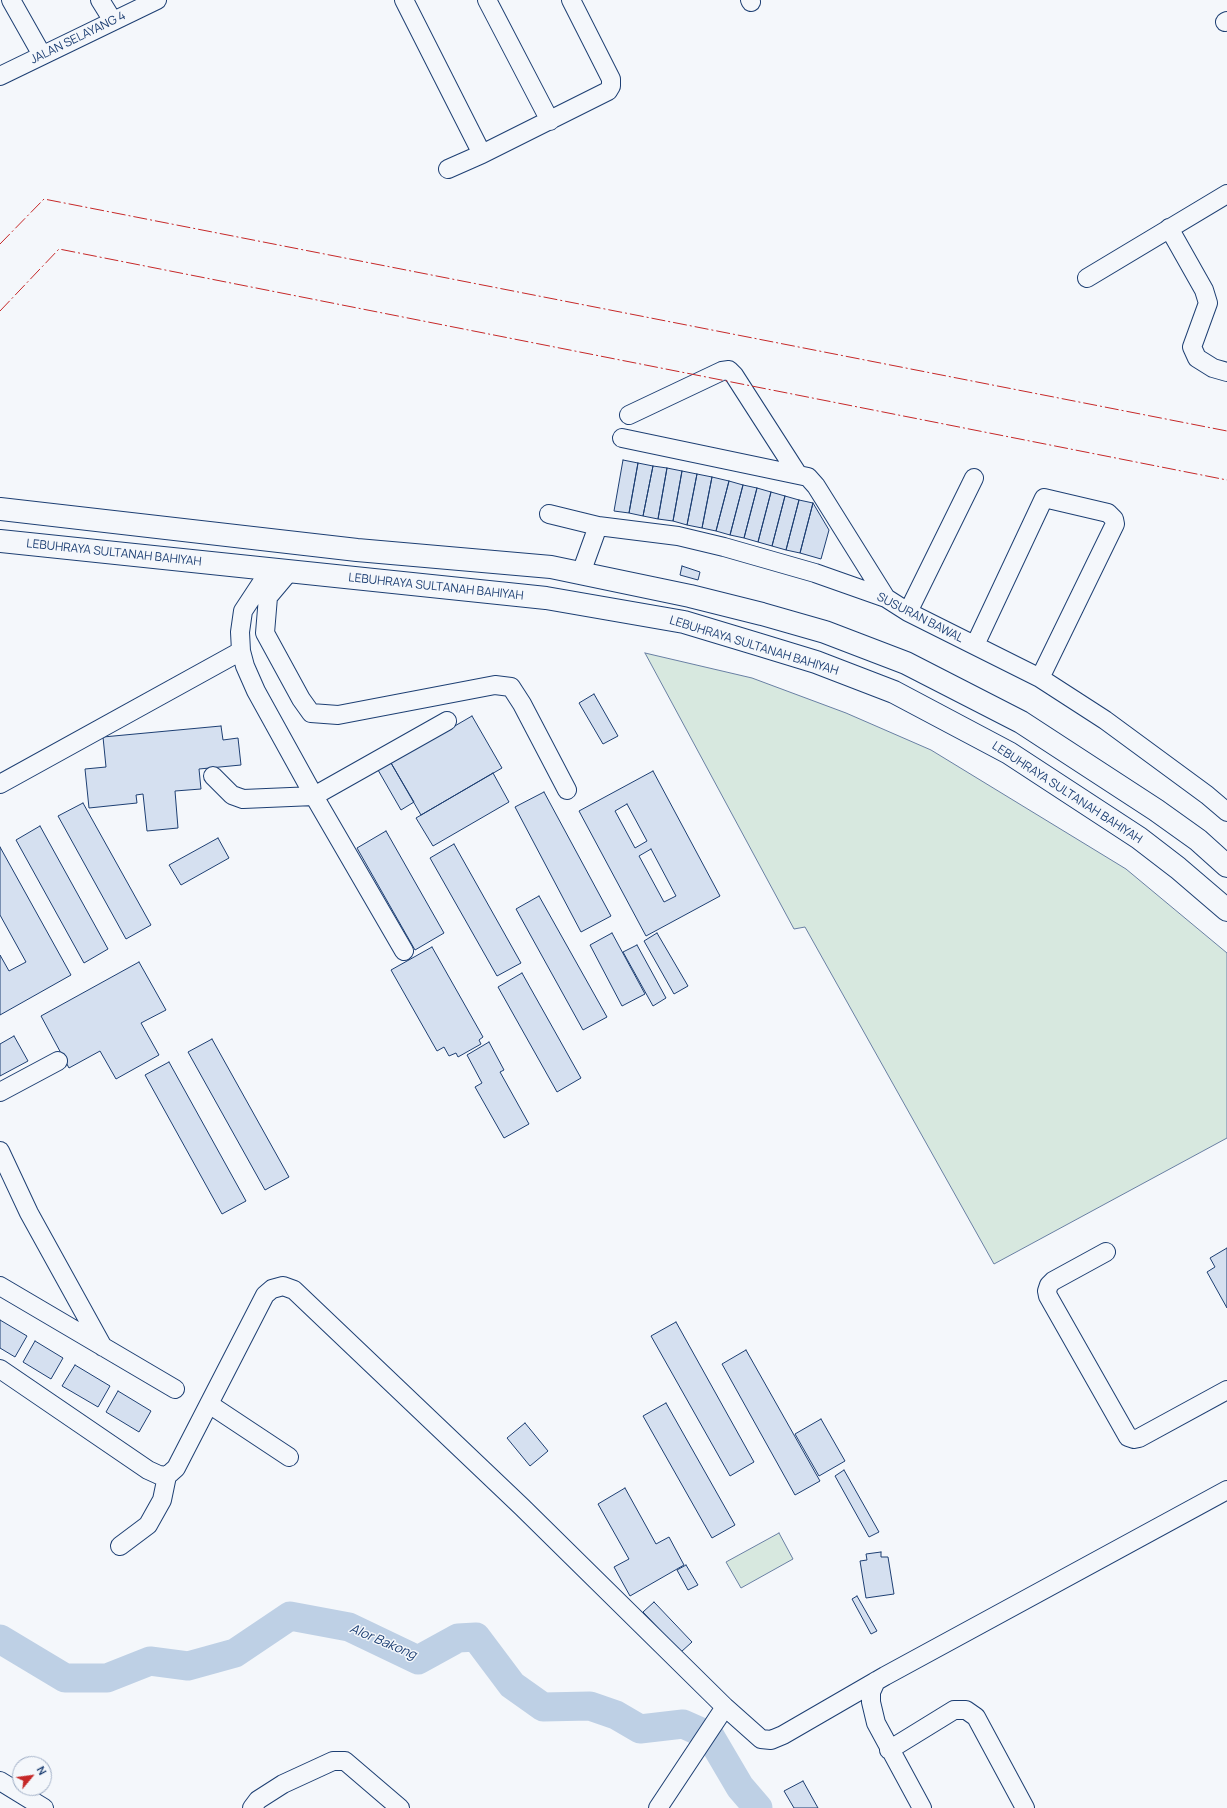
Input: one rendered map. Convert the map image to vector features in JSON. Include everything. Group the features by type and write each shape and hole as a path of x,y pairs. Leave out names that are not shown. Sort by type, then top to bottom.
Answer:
{"main road":[{"path":"0,509 357,550 550,568 690,596 825,632 906,663 1021,722 1156,810 1198,840 1227,866"},
{"name":"LEBUHRAYA SULTANAH BAHIYAH","path":"0,541 523,596 579,603 684,622 816,662 894,692 1009,753 1139,838 1178,868 1227,910"}],"street":[{"path":"11,0 42,55"},
{"path":"100,0 113,21"},
{"name":"JALAN SELAYANG 4","path":"0,76 157,0"},
{"path":"404,0 482,154"},
{"path":"487,0 550,121"},
{"path":"448,169 550,121 608,91 611,86 611,79 572,0"},
{"path":"1087,278 1227,194"},
{"path":"1169,228 1204,290 1208,303 1192,347 1197,358 1213,368 1227,372"},
{"path":"629,415 722,371 729,370 734,375 797,473"},
{"path":"622,438 797,473 808,477 816,486 886,598"},
{"path":"908,612 974,478"},
{"path":"975,645 1044,498 1108,513 1114,519 1115,524 1040,678"},
{"name":"SUSURAN BAWAL","path":"549,514 598,526 678,536 815,573 886,598 908,612 1040,678 1105,720 1207,795 1227,812"},
{"path":"581,573 598,526"},
{"path":"279,571 243,611 240,632 241,651 245,666 256,691 314,796 404,951"},
{"path":"279,571 268,597 265,633 301,699 311,713 338,715 495,685 511,687 522,704 567,790"},
{"path":"0,784 241,651"},
{"path":"213,776 232,795 243,800 314,796 447,721"},
{"path":"0,1092 58,1061"},
{"path":"0,1151 29,1213 103,1347"},
{"path":"1106,1252 1053,1281 1049,1285 1047,1291 1048,1296 1128,1437 1134,1439 1139,1438 1227,1390"},
{"path":"0,1286 175,1389"},
{"path":"120,1546 148,1525 162,1500 167,1476 176,1468 265,1295 272,1289 284,1286 294,1290 522,1507 725,1707 761,1739 771,1740 783,1736 876,1681 1227,1490"},
{"path":"0,1370 148,1470 159,1475 167,1476"},
{"path":"209,1404 288,1457"},
{"path":"876,1681 871,1692 872,1712 889,1750 922,1808"},
{"path":"658,1808 714,1721 725,1707"},
{"path":"889,1750 954,1710 966,1710 976,1717 1025,1808"},
{"path":"252,1808 258,1800 283,1784 333,1761 345,1760 400,1808"},
{"path":"0,1781 44,1808"}],"shaded area":[{"path":"645,653 752,678 846,713 931,750 1126,869 1227,953 1227,1138 994,1264 805,927 794,929"},
{"path":"779,1533 793,1559 741,1588 726,1562"}],"building":[{"path":"623,460 638,463 629,513 614,511"},
{"path":"638,463 653,466 643,516 629,513"},
{"path":"653,466 667,468 658,519 643,516"},
{"path":"667,468 682,471 673,521 658,519"},
{"path":"682,471 697,474 687,525 673,521"},
{"path":"697,474 712,477 702,528 687,525"},
{"path":"712,477 729,481 716,531 702,528"},
{"path":"729,481 743,485 730,535 716,531"},
{"path":"743,485 757,488 744,538 730,535"},
{"path":"757,488 771,492 758,542 744,538"},
{"path":"771,492 785,496 772,546 758,542"},
{"path":"785,496 799,500 786,550 772,546"},
{"path":"799,500 813,503 800,553 786,550"},
{"path":"813,503 829,530 821,559 800,553"},
{"path":"682,566 700,572 698,580 680,575"},
{"path":"594,694 618,736 603,744 579,703"},
{"path":"472,716 502,768 421,815 391,763"},
{"path":"221,726 223,740 238,738 241,765 199,769 201,789 175,791 178,828 147,831 143,794 136,795 137,803 89,808 85,769 106,767 103,737"},
{"path":"391,763 414,802 401,810 378,770"},
{"path":"653,771 720,896 646,936 579,811","holes":["627,804 647,841 635,848 615,811","651,849 676,896 664,902 639,856"]},
{"path":"493,773 509,802 433,846 416,818"},
{"path":"544,792 611,916 581,932 515,807"},
{"path":"83,803 151,925 126,939 58,816"},
{"path":"40,826 108,949 84,963 16,840"},
{"path":"386,831 444,933 415,950 357,848"},
{"path":"218,838 229,858 181,885 169,865"},
{"path":"454,844 521,963 497,976 430,858"},
{"path":"0,847 71,975 0,1015 0,955 9,971 26,962 0,915"},
{"path":"539,896 607,1017 583,1030 516,909"},
{"path":"612,933 645,994 622,1006 590,945"},
{"path":"657,933 688,986 674,994 644,941"},
{"path":"637,945 666,998 653,1006 623,952"},
{"path":"432,947 483,1037 479,1040 481,1044 458,1057 456,1053 449,1056 444,1047 437,1051 391,970"},
{"path":"139,962 166,1010 141,1023 159,1055 116,1079 100,1051 69,1068 41,1016"},
{"path":"522,973 581,1078 557,1092 498,987"},
{"path":"14,1036 28,1061 0,1076 0,1044"},
{"path":"212,1039 289,1177 265,1190 188,1052"},
{"path":"489,1042 504,1070 500,1072 529,1124 504,1138 475,1087 482,1083 467,1055"},
{"path":"169,1062 246,1201 222,1214 145,1075"},
{"path":"1227,1248 1227,1308 1207,1272 1215,1267 1210,1258"},
{"path":"0,1320 27,1336 15,1357 0,1348"},
{"path":"676,1322 754,1462 730,1476 651,1336"},
{"path":"35,1341 63,1358 51,1379 23,1362"},
{"path":"746,1350 820,1481 795,1495 722,1364"},
{"path":"75,1365 110,1386 98,1407 62,1386"},
{"path":"118,1391 151,1411 139,1432 106,1412"},
{"path":"666,1403 735,1525 712,1538 643,1416"},
{"path":"821,1419 845,1461 819,1476 795,1434"},
{"path":"525,1423 548,1451 530,1466 507,1438"},
{"path":"844,1470 879,1532 869,1537 835,1476"},
{"path":"625,1488 656,1544 669,1537 684,1565 630,1596 614,1567 629,1559 598,1504"},
{"path":"881,1552 881,1557 888,1557 894,1594 866,1598 860,1561 867,1560 866,1554"},
{"path":"686,1565 698,1585 688,1590 677,1570"},
{"path":"857,1596 877,1631 871,1634 852,1599"},
{"path":"654,1602 692,1642 681,1652 643,1612"},
{"path":"803,1781 818,1808 794,1808 784,1791"}],"waterway":[{"name":"Alor Bakong","path":"0,1639 65,1678 107,1678 150,1661 188,1666 235,1653 290,1616 349,1627 418,1660 458,1638 476,1637 512,1685 543,1707 590,1706 616,1715 640,1729 683,1724 710,1736 740,1787 758,1808"}],"power":[{"path":"0,244 44,199 1227,431"},
{"path":"0,311 59,249 1227,480"}]}
